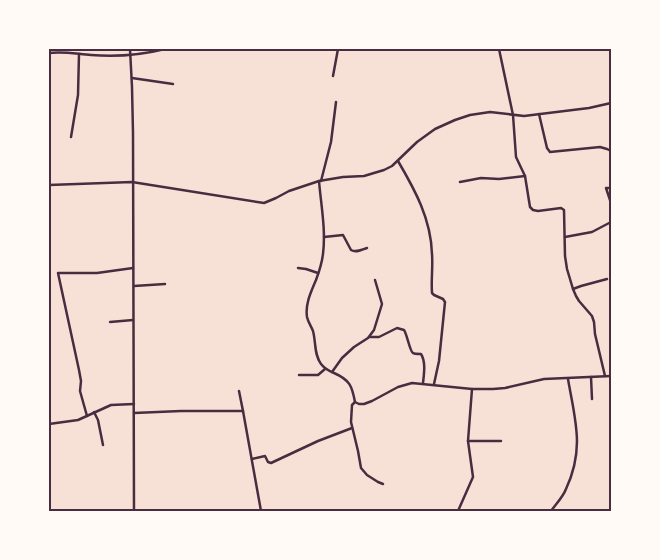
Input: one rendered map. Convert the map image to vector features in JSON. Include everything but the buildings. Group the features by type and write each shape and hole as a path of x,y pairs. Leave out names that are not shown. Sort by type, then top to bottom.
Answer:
{"street":[{"path":"71,137 78,95 78,54 76,49"},
{"path":"130,49 132,78 134,511"},
{"path":"49,52 111,56 131,55 165,49"},
{"path":"333,76 338,49"},
{"path":"499,49 513,115 516,157 525,176 530,207 538,211 564,208 566,262 572,289 578,301 592,316 605,376"},
{"path":"132,78 173,84"},
{"path":"336,102 331,142 320,181 324,236 323,256 309,297 307,317 313,332 318,359 326,369 342,376 349,382 352,389 355,402 352,405 351,422 361,468 383,484"},
{"path":"49,185 132,182 264,203 289,191 320,181 374,174 384,170 392,166 417,142 435,129 470,115 490,112 524,116 589,108 611,103"},
{"path":"539,114 547,148 550,152 600,147 611,151"},
{"path":"398,161 413,186 422,206 430,232 432,293 444,299 445,302 439,360 434,384"},
{"path":"460,182 481,178 499,179 525,176"},
{"path":"611,188 606,188 611,202"},
{"path":"565,237 592,232 611,222"},
{"path":"324,236 343,235 353,251 367,248"},
{"path":"87,416 80,391 79,370 58,272 97,273 133,268"},
{"path":"298,268 318,274"},
{"path":"572,289 607,279"},
{"path":"332,372 342,358 354,347 370,337 374,330 382,304 376,280"},
{"path":"133,286 164,284"},
{"path":"110,322 133,320"},
{"path":"370,337 379,337 397,328 404,330 411,352 423,356 423,383"},
{"path":"299,375 318,375 326,369"},
{"path":"355,402 364,404 405,384 412,383 472,389 505,388 544,379 611,376"},
{"path":"591,377 592,399"},
{"path":"551,511 566,490 578,450 578,436 568,378"},
{"path":"458,511 473,476 468,441 472,389"},
{"path":"239,391 261,511"},
{"path":"49,424 72,421 111,405 134,404"},
{"path":"134,413 181,410 242,411"},
{"path":"94,412 98,420 102,445"},
{"path":"252,459 265,456 268,462 271,463 318,441 352,428"},
{"path":"468,441 501,441"}]}
